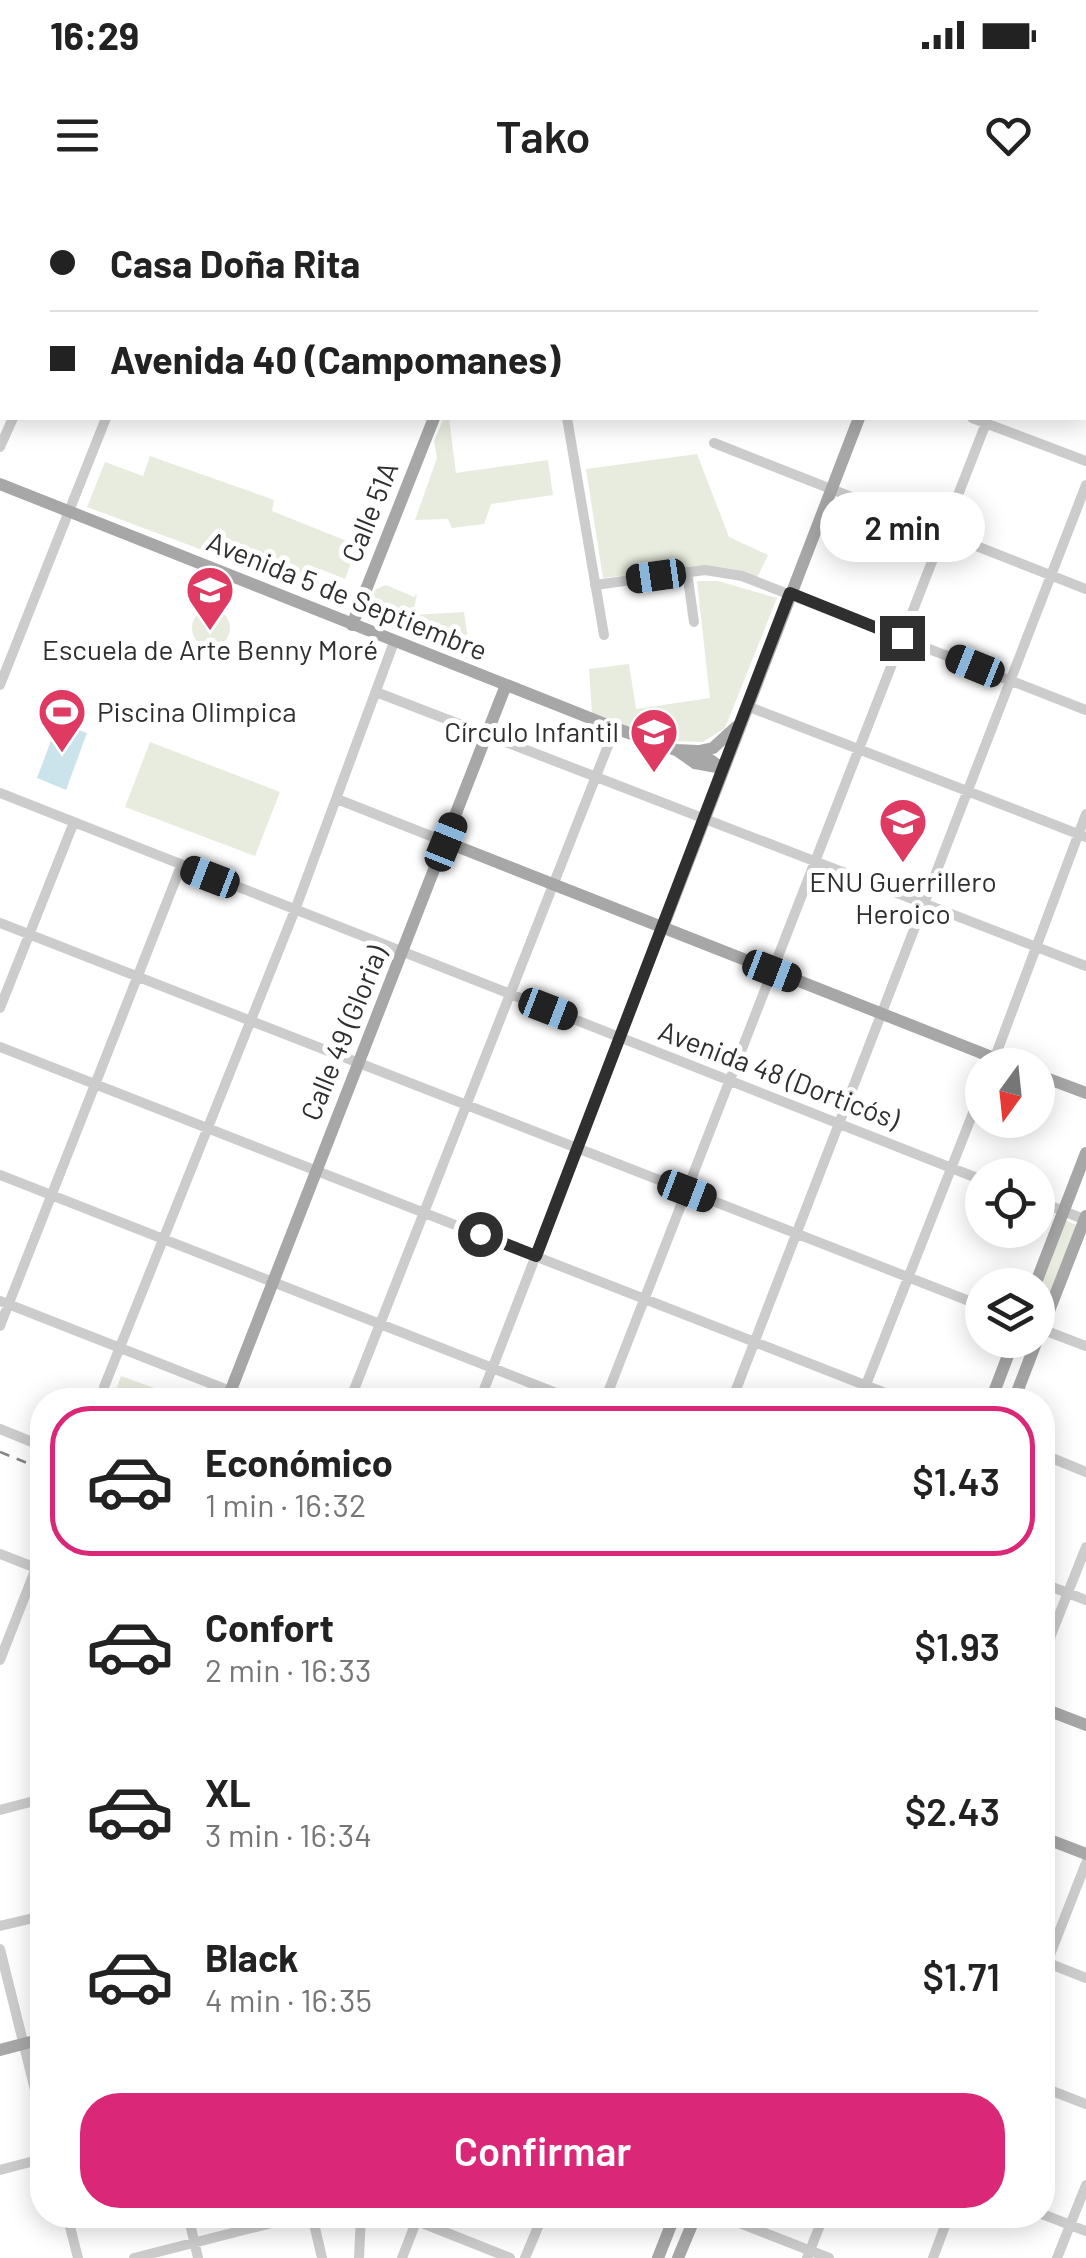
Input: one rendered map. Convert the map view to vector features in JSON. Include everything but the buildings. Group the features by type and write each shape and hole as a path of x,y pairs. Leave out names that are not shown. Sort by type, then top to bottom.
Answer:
{"main road":[{"name":"Calle 51A","path":"352,625 433,420"},
{"path":"663,927 858,420"},
{"name":"Avenida 5 de Septiembre","path":"0,484 373,634 722,768"},
{"path":"329,616 364,595 373,634"},
{"path":"484,676 494,692 497,711"},
{"name":"Calle 49 (Gloria)","path":"231,1388 506,685"},
{"path":"497,711 509,700 528,694"},
{"path":"710,798 708,782 696,757 722,742 741,722"},
{"path":"446,842 965,1049"},
{"path":"1055,1081 1086,1093"},
{"path":"1041,1268 1086,1153"},
{"path":"1055,1296 1086,1219"},
{"path":"996,1388 1007,1358"},
{"path":"1019,1388 1030,1358"},
{"path":"1055,1713 1086,1724"},
{"path":"1055,1842 1086,1854"},
{"path":"0,2050 30,2041"},
{"path":"660,2251 679,2256 691,2228"}],"street":[{"path":"0,447 11,420"},
{"path":"0,685 105,420"},
{"path":"567,420 604,634"},
{"path":"611,1388 987,420 1086,461"},
{"path":"714,442 1086,588"},
{"path":"737,1388 1086,485"},
{"path":"596,585 705,570 742,576 1086,710"},
{"path":"687,572 694,622"},
{"path":"104,1387 295,910 394,642"},
{"path":"376,692 1086,966"},
{"path":"747,706 1082,835"},
{"path":"355,1388 616,728"},
{"name":"Avenida 48 (Dorticós)","path":"0,793 965,1173"},
{"path":"337,799 446,842"},
{"path":"999,1048 1082,835 1086,814"},
{"path":"0,1008 74,822"},
{"path":"0,1326 4,1302 181,866"},
{"path":"0,923 965,1299"},
{"path":"484,1388 663,927"},
{"path":"0,1047 873,1388"},
{"path":"864,1388 965,1133"},
{"path":"0,1174 543,1388"},
{"path":"1055,1208 1086,1219"},
{"path":"4,1302 210,1388"},
{"path":"1055,1339 1086,1346"},
{"path":"0,1429 30,1441"},
{"path":"1055,1459 1086,1472"},
{"path":"1055,1626 1086,1548"},
{"path":"0,1554 30,1566"},
{"path":"1055,1588 1086,1600"},
{"path":"0,1660 30,1590"},
{"path":"0,1810 30,1802"},
{"path":"1055,1938 1086,1863"},
{"path":"0,1926 30,1919"},
{"path":"0,1950 30,2068"},
{"path":"1055,1966 1086,1978"},
{"path":"1055,2092 1086,2104"},
{"path":"0,2170 30,2162"},
{"path":"1057,2258 1086,2185"},
{"path":"1055,2219 1086,2231"},
{"path":"70,2228 78,2258"},
{"path":"191,2228 198,2258"},
{"path":"134,2258 250,2228"},
{"path":"315,2228 322,2258"},
{"path":"358,2258 360,2228"},
{"path":"402,2258 414,2228"},
{"path":"441,2228 510,2258"},
{"path":"525,2258 538,2228"},
{"path":"749,2228 809,2254 829,2258"},
{"path":"809,2254 819,2228"},
{"path":"933,2258 944,2228"}],"shaded area":[{"path":"443,420 449,420 456,473 548,460 553,495 491,504 484,524 452,528 448,519 415,520 437,458 434,441"},
{"path":"697,454 729,537 768,555 757,578 708,566 603,578 586,469"},
{"path":"150,456 274,500 272,511 354,544 357,547 345,579 320,569 312,591 87,507 105,462 143,476"},
{"path":"697,581 718,581 777,598 725,728 703,742 669,741 592,713 589,669 629,664 636,709 710,698"},
{"path":"386,585 414,597 417,593 413,615 464,612 471,660 374,621 371,602 376,589"},
{"path":"211,609 224,615 230,628 224,641 211,647 198,641 192,628 198,615"},
{"path":"150,742 280,792 255,856 125,807"},
{"path":"1064,1220 1077,1225 1055,1282 1055,1268 1046,1268"},
{"path":"121,1376 154,1388 117,1388"}],"water":[{"name":"Piscina Olimpica","path":"58,722 87,733 66,790 37,778"}],"railway":[{"path":"0,1452 30,1464"}],"place":[{"name":"Escuela de Arte Benny Moré","path":"210,632"},
{"name":"Piscina Olimpica","path":"62,754"},
{"name":"Círculo Infantil","path":"654,774"},
{"name":"ENU Guerrillero Heroico","path":"903,864"}],"route":[{"path":"480,1234 536,1256 790,593 902,638"}]}
